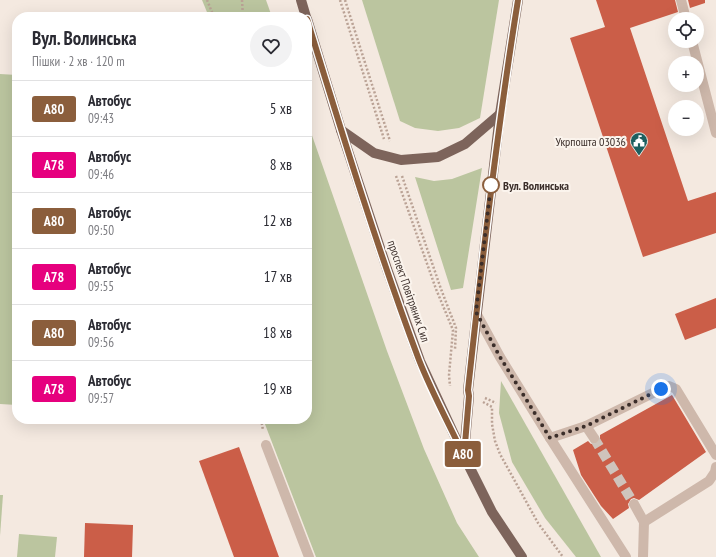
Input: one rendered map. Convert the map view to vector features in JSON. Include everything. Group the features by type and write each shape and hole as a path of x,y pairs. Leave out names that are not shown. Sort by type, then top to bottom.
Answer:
{"main road":[{"name":"проспект Повітряних Сил","path":"301,0 305,12"},
{"path":"464,456 476,312 500,114 518,0"},
{"name":"проспект Повітряних Сил","path":"312,34 341,130 387,270 420,361 492,512 522,557"},
{"path":"341,130 374,153 400,160 438,157 465,144 500,114"}],"lane":[{"path":"681,0 684,12"},
{"path":"694,48 716,133"},
{"path":"476,312 500,357 626,557"},
{"path":"550,438 586,426 669,386 676,389 716,455"},
{"path":"586,426 594,438"},
{"path":"266,445 309,557"},
{"path":"644,522 709,481 715,472 716,467"},
{"path":"634,504 644,522 643,557"}],"path":[{"path":"207,0 212,12"},
{"path":"242,0 243,12"},
{"path":"340,0 436,289 453,330 449,375 451,387 496,404"},
{"path":"345,0 393,158 456,328 454,364"},
{"path":"469,393 492,406 492,424 495,440 500,454 538,523 563,557"}],"green space":[{"path":"202,0 266,0 270,12 207,12"},
{"path":"362,0 499,0 480,118 459,128 438,131 415,128 400,121"},
{"path":"0,74 12,75 12,405 0,404"},
{"path":"312,135 387,351 424,449 457,523 479,557 316,557 265,424 312,424"},
{"path":"482,168 463,288 451,290 415,177 434,181 452,179"},
{"path":"501,381 601,557 576,557 545,518 512,462 499,413"},
{"path":"0,495 3,495 0,536"},
{"path":"19,534 57,537 55,557 17,557"}],"building":[{"path":"596,0 675,0 678,12 668,12 668,15 630,28 688,201 716,192 716,233 643,257 570,38 605,27"},
{"path":"688,0 705,0 705,3 690,8"},
{"path":"716,298 716,328 685,340 675,314"},
{"path":"672,395 706,452 639,500 634,498 631,499 628,504 629,508 613,519 601,506 581,475 573,450 588,441 591,444 597,444 600,441 600,435"},
{"path":"239,447 279,557 234,557 199,461"},
{"path":"85,523 133,525 132,557 84,557"}],"tunnel":[{"path":"594,438 634,504"}],"bus line":[{"name":"А80","path":"312,35 387,270 420,361 464,456 469,396 468,390 491,185 500,114 518,0"}],"place":[{"name":"Укрпошта 03036","path":"639,156"},
{"name":"Вул. Волинська","path":"491,185"}],"route":[{"path":"491,185 476,312 500,357 550,438 586,426 661,389"}]}
